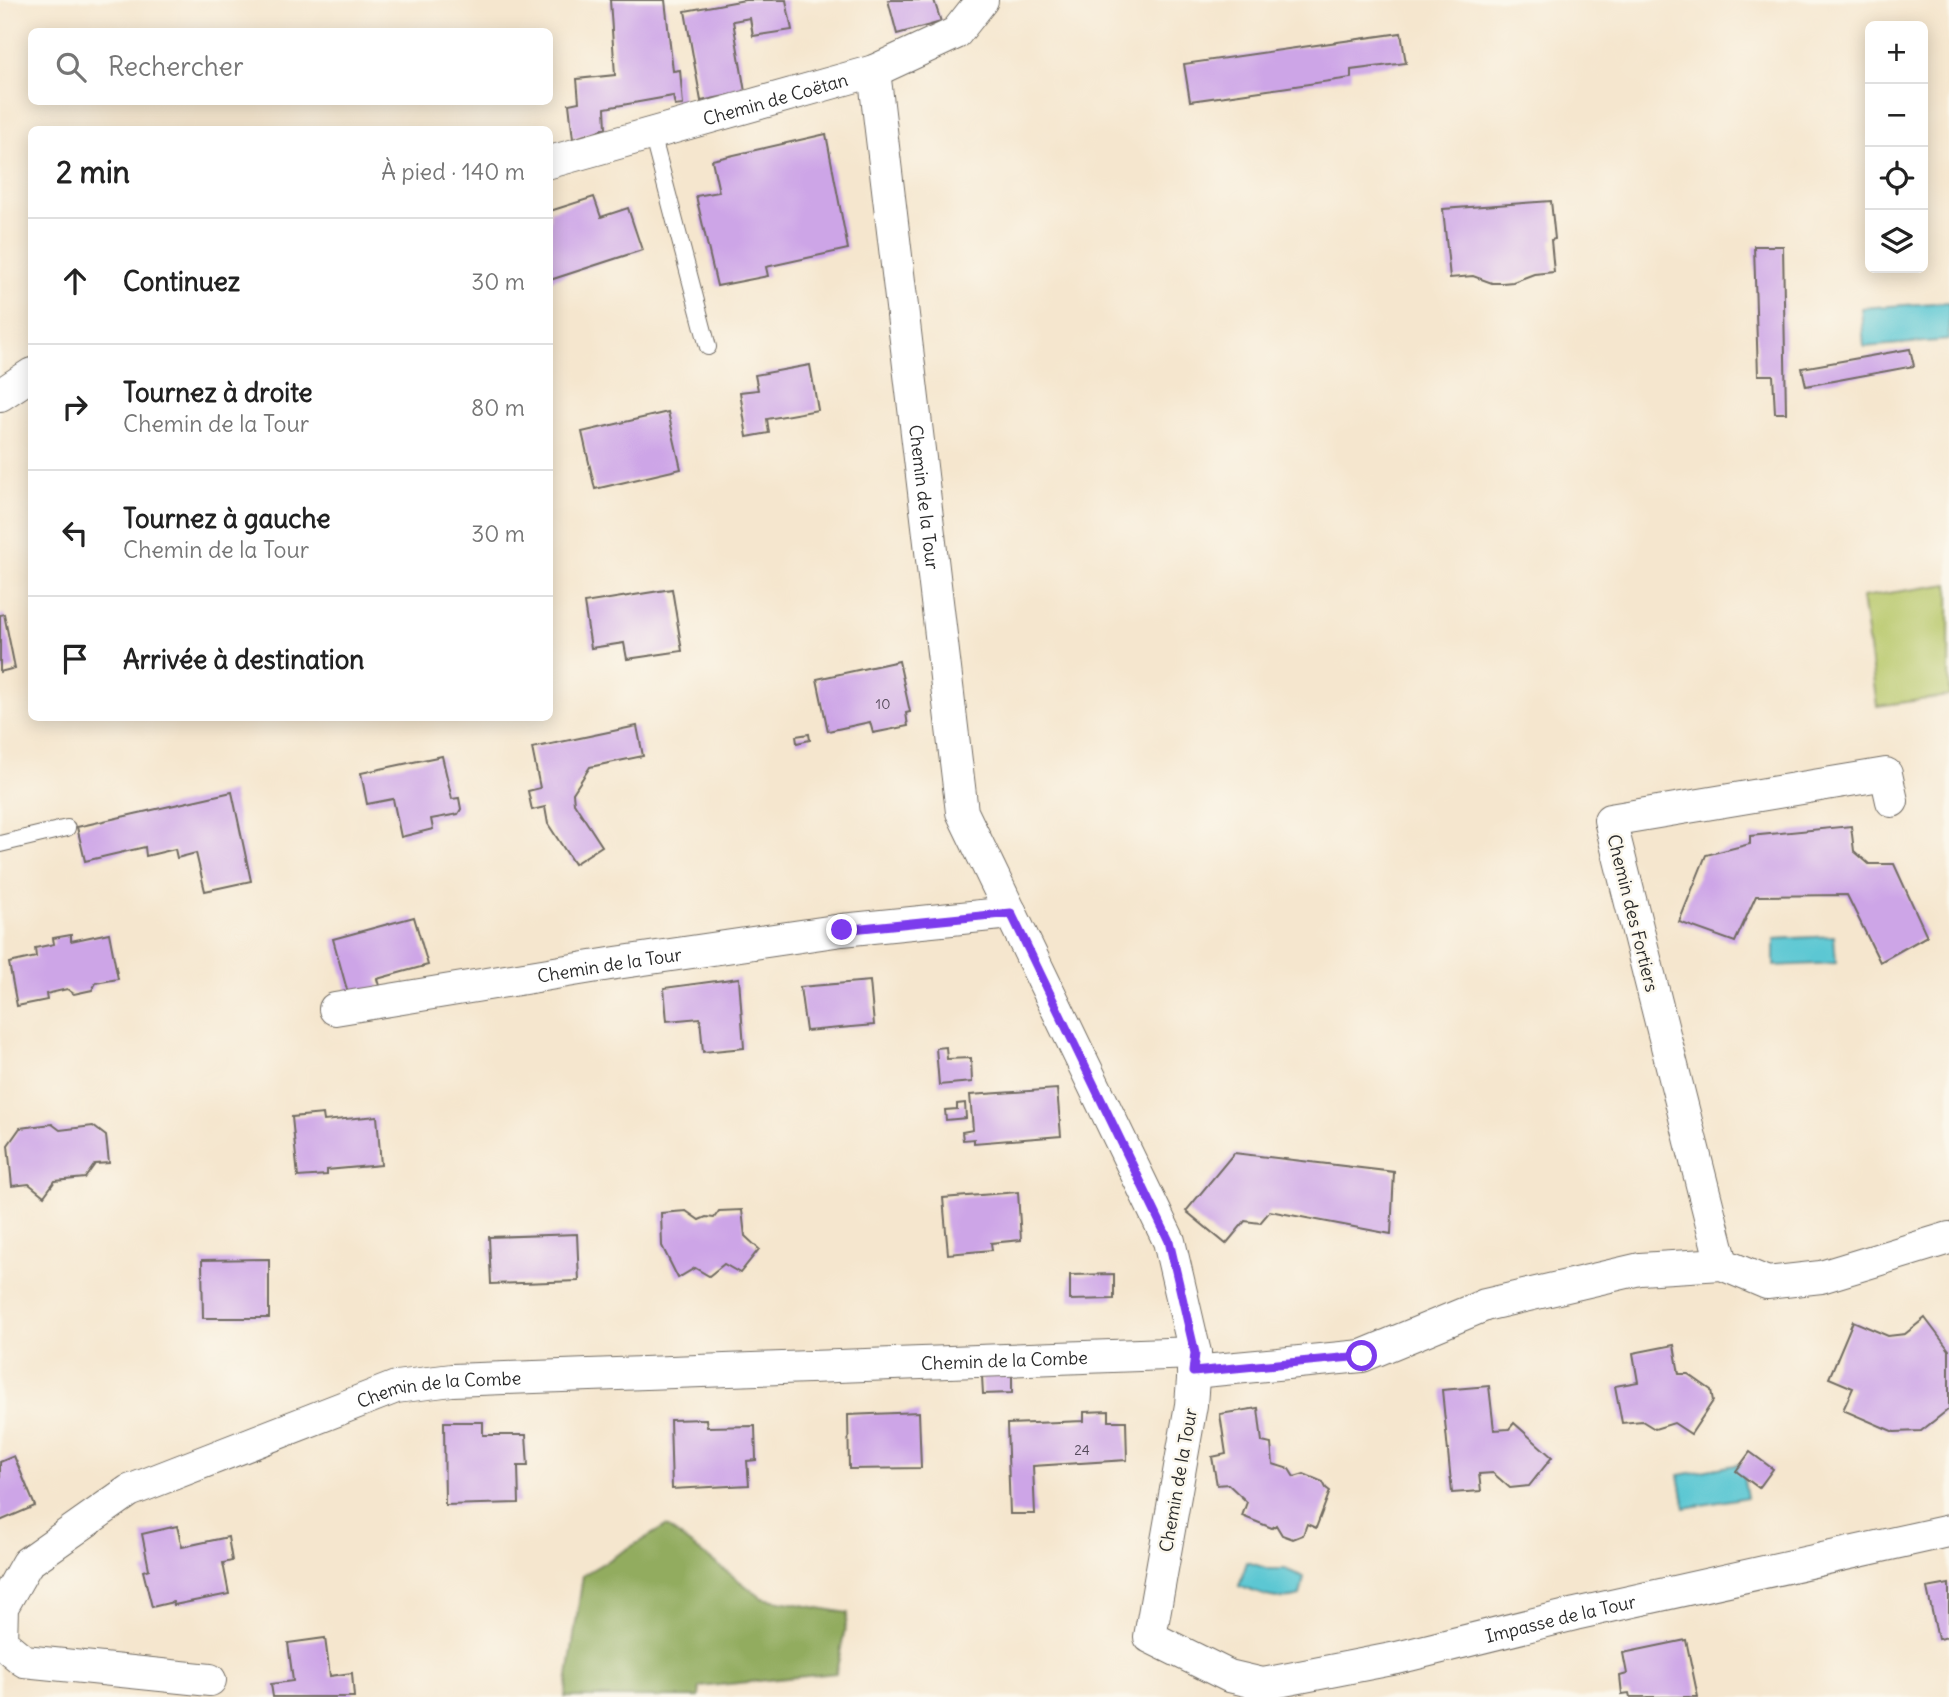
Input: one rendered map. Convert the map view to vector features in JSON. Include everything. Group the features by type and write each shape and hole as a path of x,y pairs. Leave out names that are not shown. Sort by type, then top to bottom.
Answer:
{"street":[{"name":"Chemin de Coëtan","path":"553,161 874,71 956,33 982,0"},
{"name":"Chemin de la Tour","path":"874,71 962,812 1169,1241 1194,1363 1191,1405 1150,1637 1175,1650"},
{"path":"0,395 28,377"},
{"name":"Chemin des Fortiers","path":"1723,1264 1610,820 1886,774 1892,800"},
{"name":"Chemin de la Tour","path":"335,1009 616,963 842,930 1011,913"},
{"path":"1194,1363 1362,1356 1485,1305 1640,1269 1723,1264 1767,1283 1799,1281 1821,1277 1949,1238"},
{"name":"Chemin de la Combe","path":"210,1681 24,1661 1,1642 2,1607 27,1563 129,1491 396,1387 452,1380 1194,1363"},
{"name":"Impasse de la Tour","path":"1175,1650 1229,1676 1263,1684 1397,1658 1575,1614 1949,1531"}],"lane":[{"path":"652,134 708,347"},
{"path":"0,844 67,828"}],"green space":[{"path":"1949,584 1949,696 1877,706 1862,597"},
{"path":"666,1526 762,1598 848,1613 836,1673 700,1687 699,1697 565,1697 583,1575"}],"water":[{"path":"1949,302 1949,340 1864,347 1861,308"},
{"path":"1834,936 1836,963 1774,966 1774,939"},
{"path":"1741,1464 1747,1497 1685,1508 1679,1475"},
{"path":"1247,1562 1269,1569 1285,1569 1304,1577 1300,1596 1277,1598 1239,1586"}],"building":[{"path":"610,0 665,0 673,71 680,70 683,105 675,106 673,96 605,108 606,128 573,139 569,104 579,102 577,79 615,75"},
{"path":"745,0 786,0 792,30 753,36 750,18 733,21 745,92 701,101 685,11"},
{"path":"888,0 934,0 941,22 897,34"},
{"path":"1401,33 1406,63 1351,70 1351,78 1190,101 1184,64"},
{"path":"826,134 848,249 766,267 768,276 717,286 696,196 719,192 712,160"},
{"path":"594,197 601,217 628,208 642,250 553,279 553,210"},
{"path":"1551,201 1555,239 1551,240 1554,272 1534,274 1502,283 1492,283 1473,276 1450,278 1443,209"},
{"path":"1754,246 1783,246 1786,413 1775,413 1773,375 1758,375"},
{"path":"1910,349 1914,366 1806,386 1802,368"},
{"path":"810,365 818,410 767,419 769,433 747,437 740,392 758,390 755,375"},
{"path":"668,412 681,469 595,489 582,432"},
{"path":"672,589 682,651 627,659 624,643 591,648 584,603"},
{"path":"4,614 15,668 0,672 0,615"},
{"path":"899,661 910,712 906,713 908,726 873,733 870,722 828,731 817,679"},
{"path":"637,726 643,756 590,767 573,793 574,803 602,846 574,864 548,824 545,807 532,810 528,791 540,788 532,748"},
{"path":"809,734 810,740 797,743 796,736"},
{"path":"442,756 452,799 459,798 461,809 458,814 431,819 433,829 401,837 393,799 367,804 361,773"},
{"path":"232,792 251,881 205,891 196,853 177,858 175,849 146,856 145,847 85,861 77,827"},
{"path":"1851,826 1854,851 1869,864 1894,864 1927,936 1880,962 1847,895 1756,896 1735,942 1679,922 1706,855 1750,844 1750,836"},
{"path":"414,917 428,965 377,979 380,989 349,997 333,939"},
{"path":"109,933 118,979 96,983 92,990 74,994 67,989 46,994 47,1000 17,1006 9,963 36,957 35,948 54,944 53,938 71,935 71,941"},
{"path":"739,978 744,1048 703,1052 700,1018 667,1021 664,988"},
{"path":"870,981 874,1025 806,1031 800,987"},
{"path":"946,1047 947,1059 971,1058 972,1082 939,1085 936,1048"},
{"path":"1057,1089 1061,1136 974,1143 974,1139 963,1140 962,1132 973,1130 970,1095"},
{"path":"965,1103 966,1118 946,1120 945,1110 957,1109 957,1104"},
{"path":"323,1114 324,1121 377,1116 381,1165 327,1170 327,1175 298,1177 292,1117"},
{"path":"52,1124 60,1130 93,1126 106,1136 109,1163 95,1164 85,1178 55,1181 44,1196 29,1184 12,1186 8,1145 20,1128"},
{"path":"1234,1153 1394,1172 1391,1234 1270,1211 1260,1223 1245,1221 1226,1244 1186,1211"},
{"path":"1018,1192 1021,1240 991,1243 992,1250 948,1254 943,1198"},
{"path":"742,1210 745,1236 759,1249 740,1273 724,1264 709,1276 695,1268 678,1278 662,1246 661,1213 686,1211 699,1220 714,1218 719,1211"},
{"path":"577,1234 579,1281 491,1284 489,1237"},
{"path":"269,1259 269,1318 203,1318 202,1260"},
{"path":"1114,1274 1114,1299 1070,1300 1070,1275"},
{"path":"1925,1318 1949,1350 1949,1409 1921,1431 1894,1432 1843,1410 1853,1388 1829,1378 1853,1321 1888,1336 1905,1334"},
{"path":"1674,1345 1679,1374 1688,1374 1711,1390 1713,1401 1691,1434 1674,1423 1655,1429 1642,1421 1622,1423 1615,1386 1638,1382 1633,1353"},
{"path":"1012,1375 1012,1393 983,1394 982,1376"},
{"path":"1489,1386 1494,1430 1509,1429 1514,1423 1552,1457 1529,1486 1510,1488 1493,1473 1479,1474 1481,1491 1452,1493 1442,1390"},
{"path":"1258,1408 1262,1442 1271,1444 1273,1464 1289,1469 1294,1477 1304,1474 1323,1482 1330,1491 1316,1528 1307,1524 1303,1535 1293,1539 1282,1535 1276,1525 1272,1528 1242,1516 1247,1502 1228,1484 1217,1485 1212,1457 1226,1454 1220,1414"},
{"path":"1109,1411 1109,1421 1126,1421 1127,1460 1033,1466 1035,1514 1010,1514 1007,1424 1084,1421 1084,1412"},
{"path":"919,1412 921,1468 849,1469 848,1415"},
{"path":"706,1419 707,1427 755,1426 756,1460 747,1461 749,1485 672,1489 670,1420"},
{"path":"444,1422 483,1422 483,1435 526,1435 528,1466 518,1466 519,1503 445,1505"},
{"path":"1750,1452 1773,1469 1759,1488 1736,1471"},
{"path":"14,1456 35,1506 0,1521 0,1462"},
{"path":"177,1526 182,1547 228,1537 232,1561 223,1563 229,1594 152,1607 143,1571 149,1569 142,1534"},
{"path":"1949,1584 1949,1637 1938,1639 1927,1588"},
{"path":"325,1638 330,1676 352,1673 354,1697 273,1697 271,1684 293,1681 288,1643"},
{"path":"1686,1640 1698,1697 1630,1697 1629,1693 1622,1694 1620,1676 1627,1674 1623,1653"}],"route":[{"path":"842,930 1011,913 1169,1241 1195,1353 1193,1372 1362,1356"}]}
